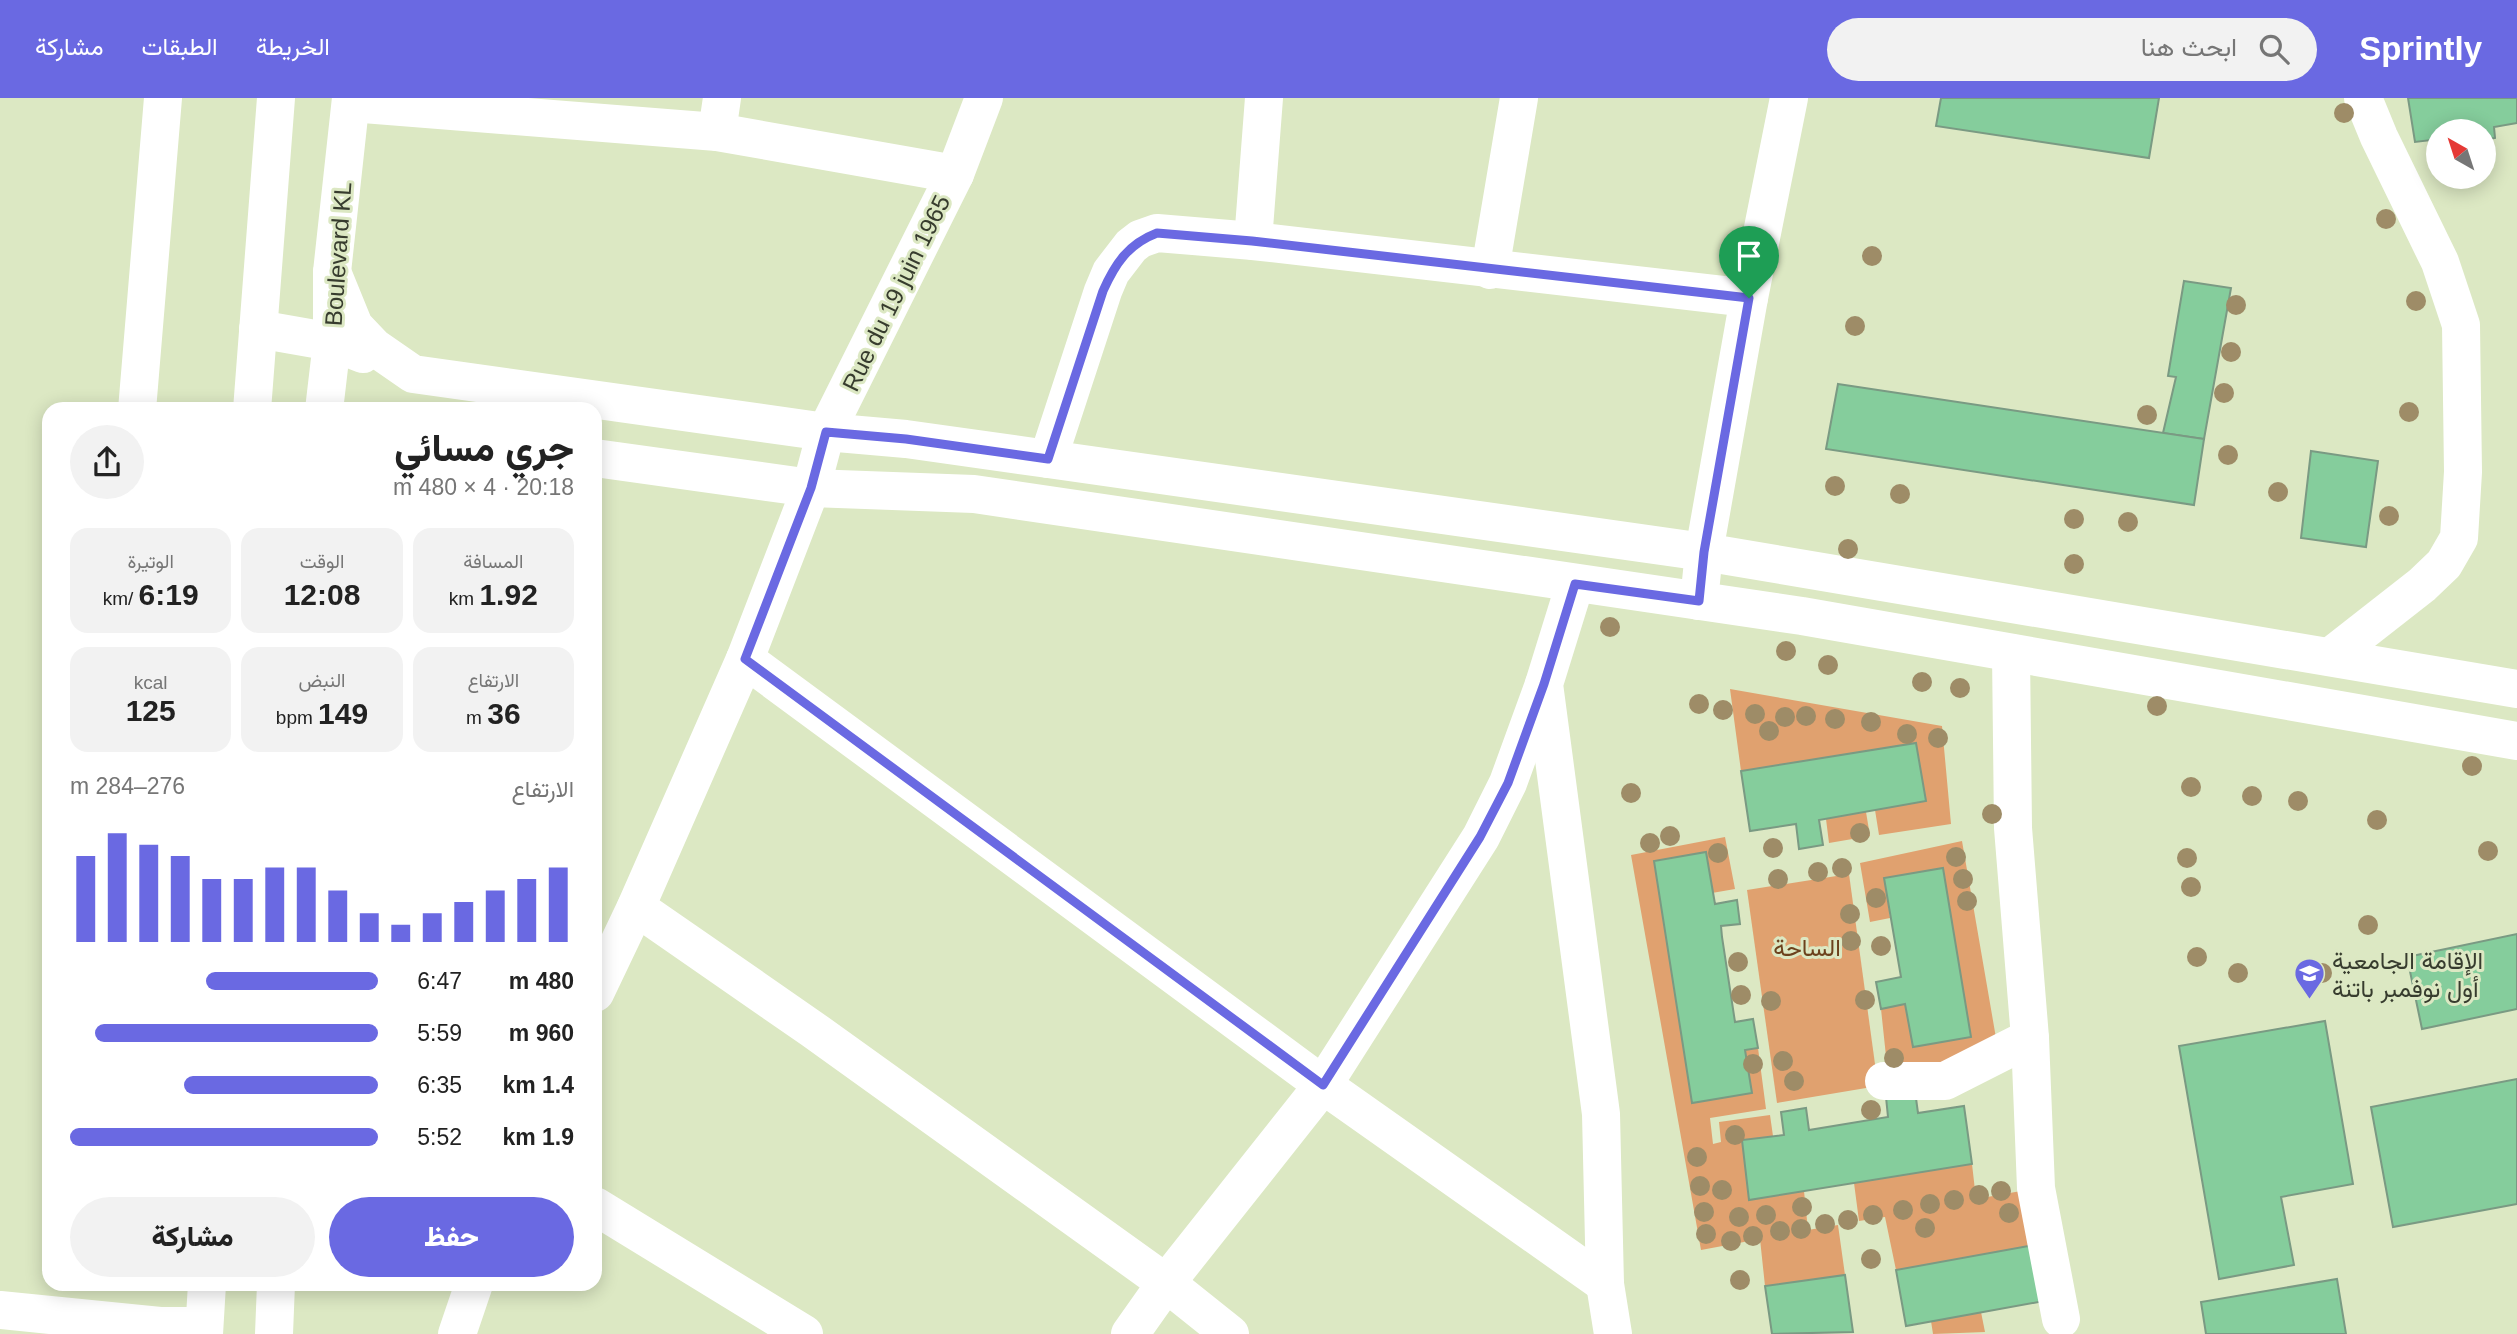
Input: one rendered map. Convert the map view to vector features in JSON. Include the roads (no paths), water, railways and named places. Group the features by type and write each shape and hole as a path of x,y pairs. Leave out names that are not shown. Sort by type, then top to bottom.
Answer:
{"street":[{"path":"138,402 163,98"},
{"path":"253,402 276,98"},
{"name":"Rue du 19 juin 1965","path":"602,978 745,659 811,488 826,432 955,174 984,98"},
{"path":"1252,241 1264,98"},
{"path":"1490,270 1520,98"},
{"path":"1699,601 1704,552 1749,298 1789,98"},
{"path":"2330,657 2422,585 2444,564 2459,538 2463,472 2461,325 2440,262 2363,98"},
{"path":"351,101 719,115 955,174"},
{"name":"Boulevard KL","path":"325,402 332,342 332,272 351,101"},
{"path":"1048,459 1111,272 1131,246 1140,239 1157,233 1252,241 1749,298"},
{"path":"332,272 354,326 374,347 414,374"},
{"path":"258,329 332,342 414,374 826,432 906,439 1704,552 2517,689"},
{"path":"602,459 811,488 974,494 1802,616 2517,741"},
{"path":"1130,1334 1166,1283 1323,1085 1480,837 1508,783 1544,684 1575,584"},
{"path":"2011,653 2013,836 2030,1038 2036,1188 2061,1319"},
{"path":"745,659 1323,1085 1605,1284"},
{"path":"1544,684 1601,1114 1605,1284 1614,1334"},
{"path":"636,907 812,1029 1166,1283 1230,1334"},
{"path":"1884,1081 1945,1082 2030,1038"},
{"path":"602,1210 804,1334"},
{"path":"0,1310 204,1330 207,1291"},
{"path":"274,1334 276,1291"},
{"path":"457,1334 472,1291"}],"place":[{"name":"الإقامة الجامعية أول نوفمبر باتنة","path":"2309,1001"}],"park label":[{"name":"الساحة","path":"1807,947"}]}
